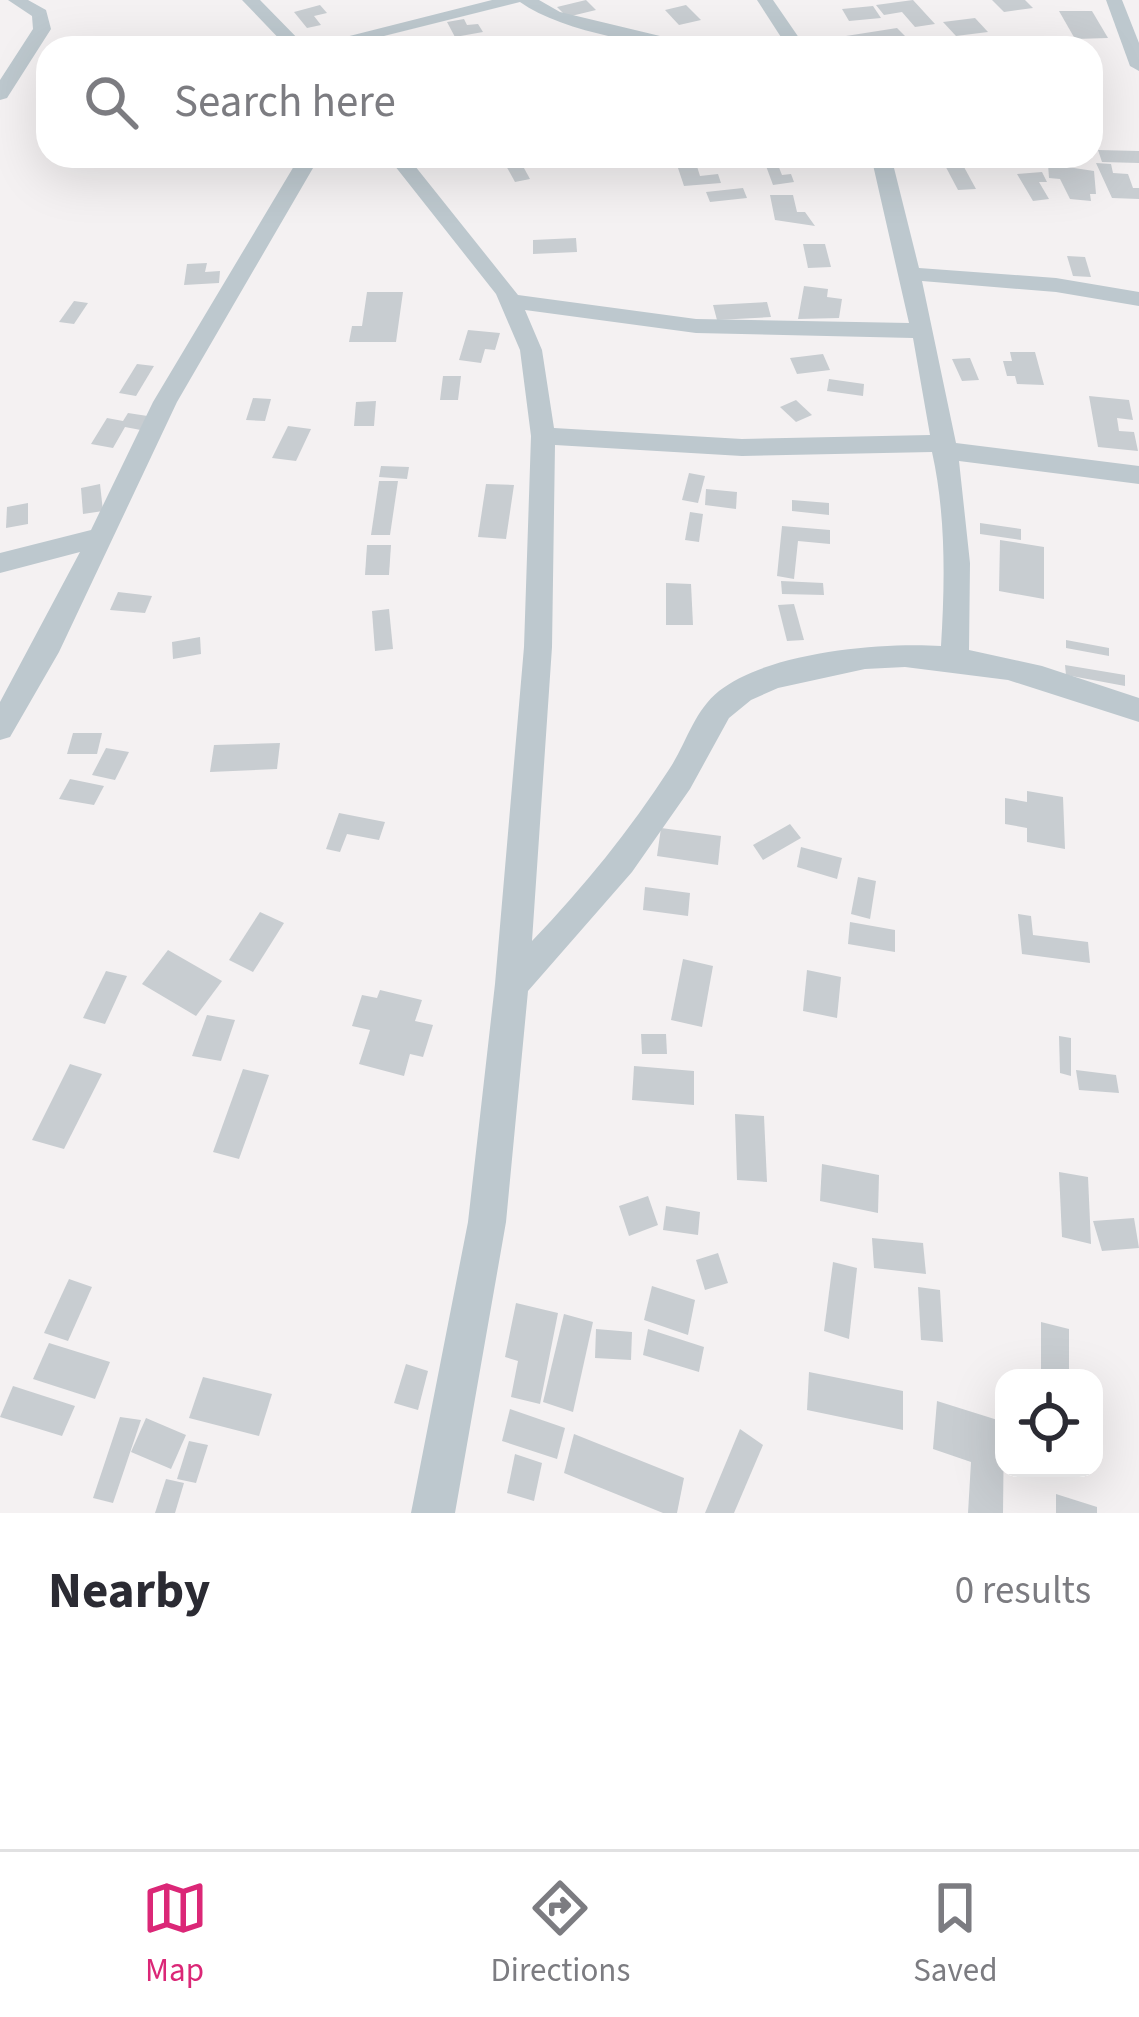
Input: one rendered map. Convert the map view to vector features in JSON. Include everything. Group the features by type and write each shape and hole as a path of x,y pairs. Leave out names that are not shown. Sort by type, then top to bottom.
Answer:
{"street":[{"path":"16,0 40,14 42,29 37,36"},
{"path":"250,0 286,36"},
{"path":"364,36 513,0"},
{"path":"527,0 554,16 645,36"},
{"path":"765,0 789,36"},
{"path":"1114,0 1139,66"},
{"path":"0,94 36,38"},
{"path":"0,728 45,652 165,402 303,168"},
{"path":"406,168 509,301 531,350 543,436 538,647 512,984 487,1222 434,1513"},
{"path":"884,168 912,274 942,447 956,550 956,661"},
{"path":"912,274 1056,286 1139,299"},
{"path":"509,301 696,326 923,331"},
{"path":"543,436 710,448 942,447 1139,475"},
{"path":"0,563 100,536"},
{"path":"512,984 572,928 684,772 716,712 738,693 772,676 872,657 956,661 1008,669 1139,710"}],"building":[{"path":"586,0 596,10 567,17 557,7"},
{"path":"913,0 935,24 915,27 902,12 884,15 876,5"},
{"path":"992,0 1025,0 1033,8 1004,12"},
{"path":"320,5 327,13 314,16 321,25 307,28 294,12"},
{"path":"686,5 701,20 679,25 665,10"},
{"path":"873,6 881,18 849,21 842,9"},
{"path":"1059,11 1092,11 1108,38 1103,36 1073,36"},
{"path":"975,18 988,32 956,36 943,22"},
{"path":"464,19 467,25 478,24 483,32 454,36 447,22"},
{"path":"897,28 905,36 846,36"},
{"path":"1103,150 1139,151 1139,163 1103,162"},
{"path":"1103,163 1111,164 1113,173 1128,174 1133,188 1139,188 1139,199 1112,198 1098,168"},
{"path":"507,168 524,168 530,179 515,182"},
{"path":"678,168 698,168 700,176 718,174 721,183 684,186"},
{"path":"767,168 791,174 794,182 773,185"},
{"path":"946,168 965,168 976,189 958,190"},
{"path":"1048,168 1094,171 1096,194 1090,194 1091,201 1070,199 1060,179 1049,178"},
{"path":"1042,172 1047,182 1039,182 1049,199 1033,201 1017,174"},
{"path":"743,188 747,198 710,202 706,192"},
{"path":"770,195 793,195 797,212 805,212 815,226 775,220"},
{"path":"576,238 577,252 533,254 533,240"},
{"path":"803,244 825,244 831,267 808,268"},
{"path":"1067,256 1085,257 1091,277 1073,276"},
{"path":"207,263 205,272 220,271 219,283 184,285 187,264"},
{"path":"804,286 828,289 827,297 842,299 839,318 798,319"},
{"path":"367,292 403,292 396,342 349,342 352,326 362,326"},
{"path":"74,301 88,303 74,324 59,322"},
{"path":"767,302 771,317 717,320 713,305"},
{"path":"468,330 500,333 495,350 485,349 481,363 459,360"},
{"path":"1010,352 1035,352 1044,385 1017,384 1015,376 1007,376 1003,361 1012,361"},
{"path":"823,354 830,370 797,374 790,358"},
{"path":"970,358 979,380 962,381 952,359"},
{"path":"137,364 154,366 136,396 119,393"},
{"path":"443,376 461,376 458,400 440,400"},
{"path":"829,379 864,384 863,396 827,391"},
{"path":"1089,396 1129,400 1133,420 1117,418 1119,431 1134,432 1138,451 1098,447"},
{"path":"253,398 271,399 265,421 246,420"},
{"path":"796,400 812,415 796,422 780,407"},
{"path":"376,401 374,426 354,426 356,402"},
{"path":"128,413 154,417 146,431 125,427 113,448 91,444 107,418 123,421"},
{"path":"288,426 311,429 296,461 272,458"},
{"path":"381,466 409,467 407,479 379,477"},
{"path":"689,473 705,476 698,503 682,500"},
{"path":"379,481 398,481 390,535 371,535"},
{"path":"100,484 103,511 83,514 81,488"},
{"path":"486,484 514,485 506,539 478,537"},
{"path":"706,489 737,492 736,509 705,505"},
{"path":"792,500 829,503 829,515 792,511"},
{"path":"28,503 28,524 6,528 7,507"},
{"path":"690,512 703,514 699,542 685,540"},
{"path":"980,523 1021,529 1021,540 980,534"},
{"path":"782,526 830,530 830,544 798,541 794,579 777,576"},
{"path":"1000,540 1044,547 1044,599 999,591"},
{"path":"367,545 391,545 389,575 365,575"},
{"path":"781,581 823,583 824,595 782,594"},
{"path":"666,583 691,584 693,625 666,625"},
{"path":"118,592 152,596 145,613 110,610"},
{"path":"794,604 804,640 787,641 778,605"},
{"path":"389,609 393,649 375,651 372,611"},
{"path":"200,637 201,654 173,659 172,642"},
{"path":"1066,640 1109,648 1109,656 1066,648"},
{"path":"1065,665 1125,675 1125,686 1066,675"},
{"path":"73,733 102,733 97,754 67,754"},
{"path":"280,743 277,769 210,772 214,745"},
{"path":"106,748 129,752 115,780 92,775"},
{"path":"70,779 104,786 94,805 59,799"},
{"path":"1027,791 1063,797 1065,849 1027,842 1027,828 1005,824 1005,798 1027,802"},
{"path":"339,813 385,822 379,840 347,834 340,852 326,849"},
{"path":"790,824 801,838 763,860 753,845"},
{"path":"661,828 721,836 718,865 657,856"},
{"path":"801,847 842,858 837,879 797,867"},
{"path":"858,877 876,881 870,919 851,914"},
{"path":"645,887 690,893 688,916 643,910"},
{"path":"260,912 284,923 253,972 229,960"},
{"path":"1018,914 1031,916 1033,935 1088,942 1090,963 1022,954"},
{"path":"850,922 895,930 895,952 848,944"},
{"path":"168,950 222,981 196,1016 142,984"},
{"path":"683,959 713,966 702,1027 671,1020"},
{"path":"807,970 841,977 837,1018 803,1011"},
{"path":"106,971 127,976 105,1024 83,1018"},
{"path":"380,990 422,1000 415,1021 433,1025 423,1057 410,1054 404,1076 359,1064 370,1030 352,1026 362,995 377,998"},
{"path":"207,1015 235,1020 221,1061 192,1056"},
{"path":"641,1034 666,1034 667,1054 642,1054"},
{"path":"1059,1036 1071,1038 1071,1076 1060,1073"},
{"path":"70,1064 102,1074 64,1149 32,1140"},
{"path":"634,1066 694,1071 694,1105 632,1100"},
{"path":"243,1069 269,1075 239,1159 213,1152"},
{"path":"1076,1070 1116,1075 1119,1093 1079,1090"},
{"path":"735,1114 764,1116 767,1182 737,1180"},
{"path":"822,1164 879,1175 878,1213 820,1201"},
{"path":"1059,1172 1088,1177 1091,1244 1062,1237"},
{"path":"648,1196 658,1225 629,1236 619,1206"},
{"path":"666,1206 700,1212 698,1235 663,1230"},
{"path":"1134,1218 1139,1248 1102,1251 1093,1221"},
{"path":"872,1238 923,1243 926,1274 874,1268"},
{"path":"718,1253 728,1283 705,1290 696,1260"},
{"path":"833,1262 857,1268 849,1339 824,1331"},
{"path":"69,1279 92,1287 68,1341 44,1333"},
{"path":"652,1286 695,1300 688,1335 644,1320"},
{"path":"918,1287 940,1290 943,1342 921,1340"},
{"path":"516,1303 558,1313 540,1404 511,1397 518,1361 505,1357"},
{"path":"564,1314 593,1322 573,1412 543,1402"},
{"path":"1041,1322 1069,1329 1069,1369 1041,1369"},
{"path":"596,1329 632,1332 631,1360 595,1358"},
{"path":"648,1329 704,1347 699,1372 643,1355"},
{"path":"49,1343 110,1362 95,1399 33,1379"},
{"path":"406,1364 428,1371 418,1410 394,1403"},
{"path":"809,1372 903,1391 903,1430 807,1410"},
{"path":"203,1377 272,1394 259,1436 189,1418"},
{"path":"13,1386 75,1406 62,1436 0,1417"},
{"path":"937,1401 995,1419 995,1477 1003,1477 1003,1513 968,1513 971,1462 933,1449"},
{"path":"510,1409 565,1428 557,1459 502,1441"},
{"path":"120,1417 141,1420 113,1503 93,1498"},
{"path":"146,1418 186,1435 171,1469 131,1452"},
{"path":"740,1429 763,1445 734,1513 705,1513"},
{"path":"574,1434 684,1478 677,1513 663,1513 564,1473"},
{"path":"189,1441 208,1445 196,1483 177,1479"},
{"path":"515,1454 542,1463 534,1501 507,1493"},
{"path":"166,1479 184,1483 175,1513 155,1513"},
{"path":"1056,1494 1097,1507 1097,1513 1056,1513"}]}
